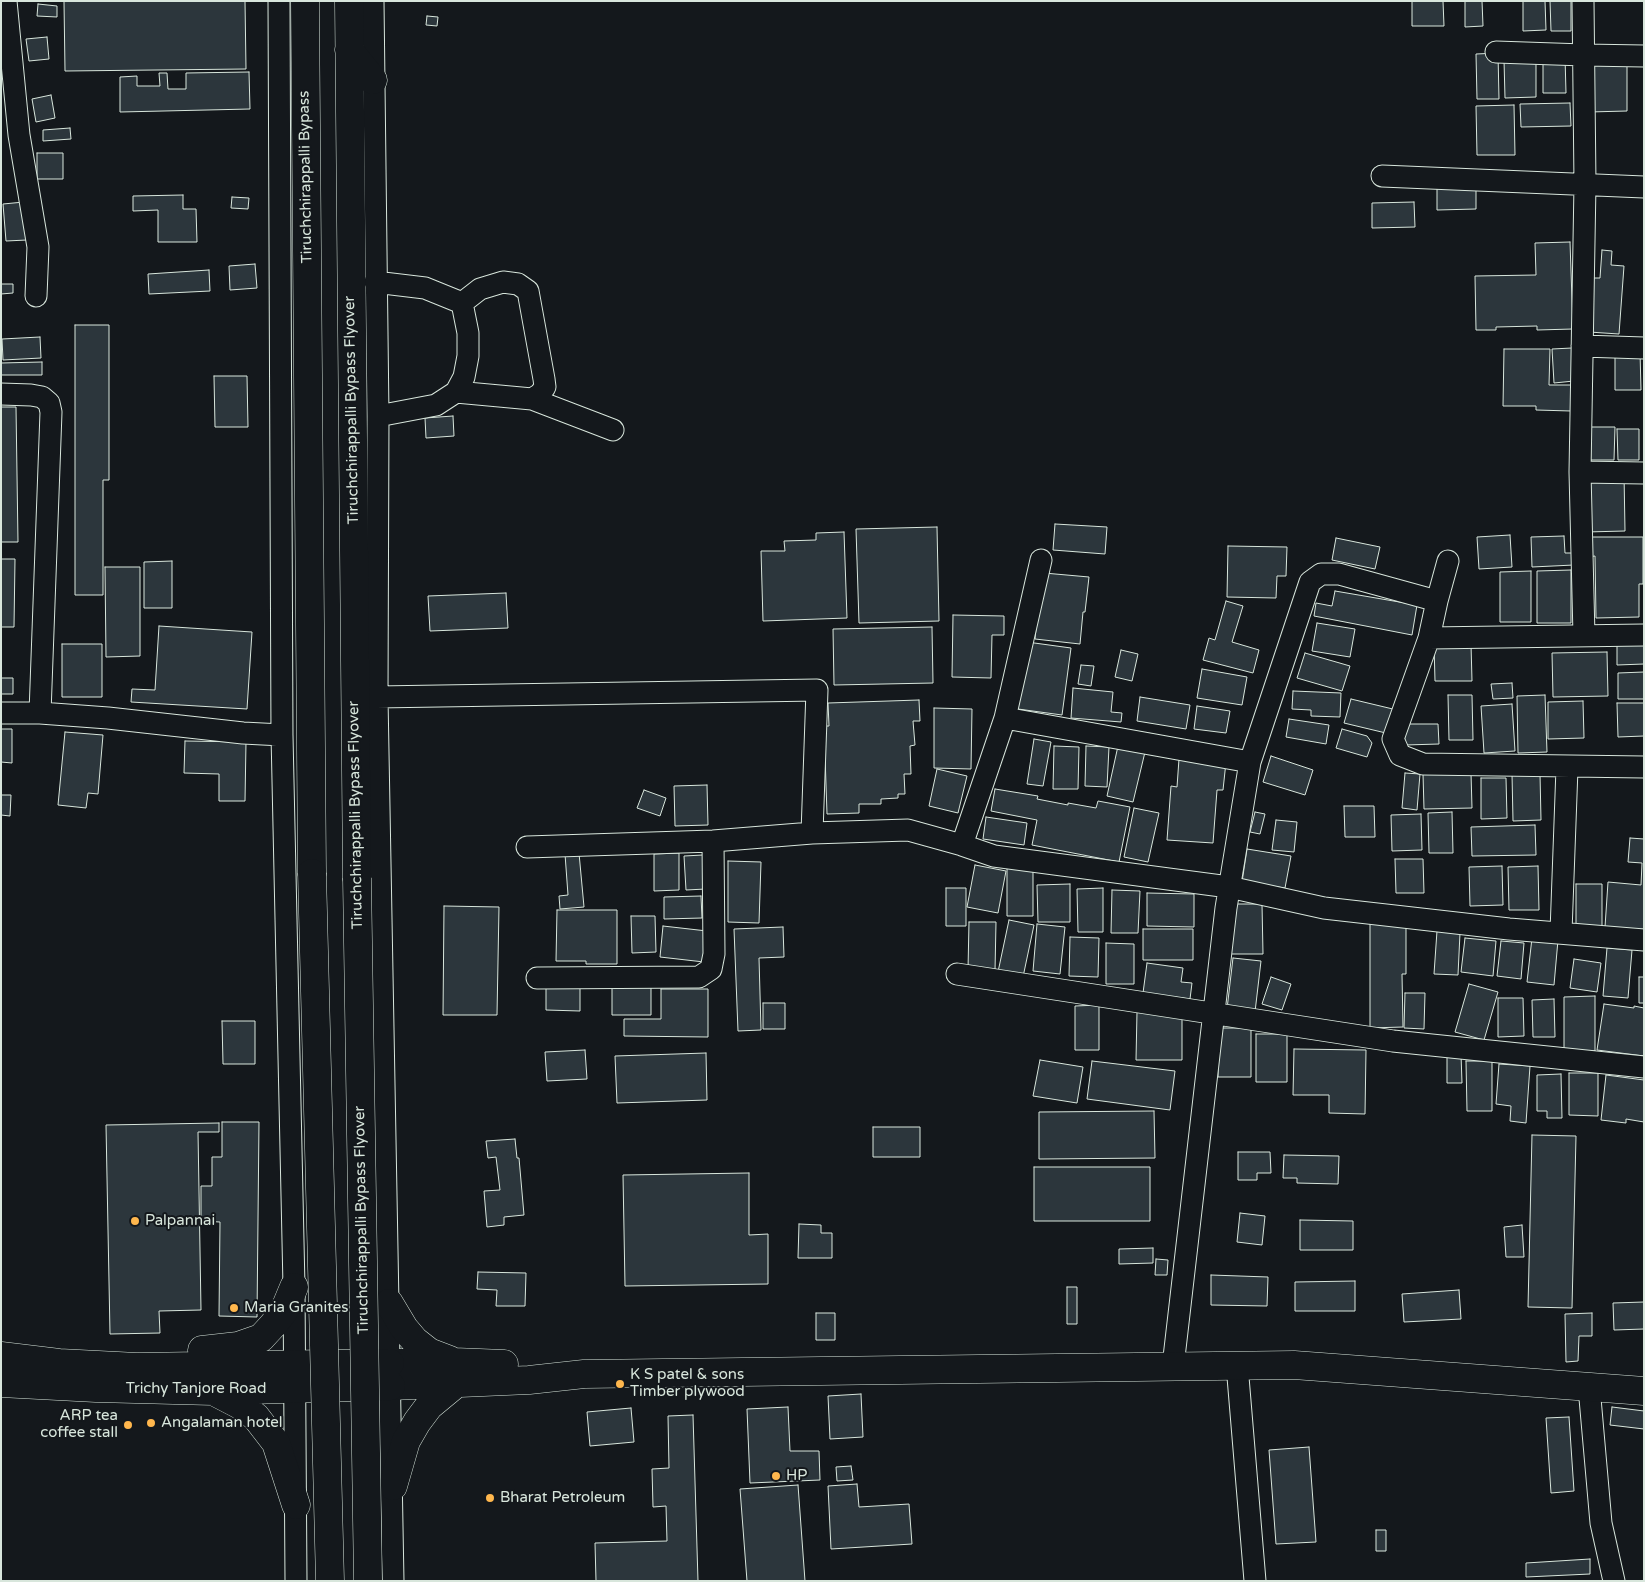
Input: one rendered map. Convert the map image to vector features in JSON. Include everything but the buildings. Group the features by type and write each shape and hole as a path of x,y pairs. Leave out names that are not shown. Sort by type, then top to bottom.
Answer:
{"main road":[{"name":"Tiruchchirappalli Bypass","path":"304,1 312,873 330,1581"},
{"path":"349,1 349,50 373,80"},
{"name":"Tiruchchirappalli Bypass Flyover","path":"349,50 356,878 368,1581"},
{"path":"136,1366 162,1352 238,1346 261,1338 284,1311 294,1287"},
{"path":"389,1303 404,1328 415,1340 456,1372 417,1422 406,1441 392,1486"},
{"name":"Trichy Tanjore Road","path":"1,1356 60,1363 136,1366 295,1377 456,1372 529,1380 584,1374 1294,1365 1644,1391"},
{"name":"Trichy Tanjore Road","path":"1,1384 213,1391 295,1377"},
{"path":"213,1391 240,1405 256,1417 271,1436 276,1443 296,1505"}],"street":[{"path":"6,1 19,136 38,247 36,296"},
{"path":"279,1 282,735 294,1287 296,1581"},
{"path":"373,1 378,416 377,698 393,1581"},
{"path":"1583,1 1585,184 1580,472 1584,636"},
{"path":"1496,52 1644,56"},
{"path":"1382,176 1644,187"},
{"path":"375,282 425,288 462,303"},
{"path":"462,303 480,289 503,282 518,284 528,291 545,388 532,399"},
{"path":"378,416 436,405 456,392 464,377 468,356 468,333 462,303"},
{"path":"1582,346 1644,348"},
{"path":"456,392 532,399 613,430"},
{"path":"1,394 42,397 49,402 51,412 40,713"},
{"path":"1580,472 1644,473"},
{"path":"962,845 1005,718 1041,560"},
{"path":"1448,561 1429,638 1393,738 1400,755 1423,764 1644,768"},
{"path":"1173,1366 1229,887 1250,762 1310,582 1320,574 1339,574 1437,600"},
{"path":"1429,638 1644,635"},
{"path":"377,698 817,690 812,833"},
{"path":"1,713 40,713 282,735"},
{"path":"1005,718 1250,762"},
{"path":"1561,932 1568,768"},
{"path":"527,847 713,841 812,833 908,830 994,856 1229,887 1324,908 1509,929 1644,940"},
{"path":"537,978 699,977 711,969 714,954 713,841"},
{"path":"958,974 1393,1041 1644,1067"},
{"path":"1237,1365 1255,1581"},
{"path":"1589,1387 1601,1523 1614,1581"}],"place":[{"name":"Palpannai","path":"135,1221"},
{"name":"Maria Granites","path":"234,1308"},
{"name":"K S patel & sons Timber plywood","path":"620,1384"},
{"name":"Angalaman hotel","path":"151,1423"},
{"name":"ARP tea coffee stall","path":"128,1425"},
{"name":"HP","path":"776,1476"},
{"name":"Bharat Petroleum","path":"490,1498"}]}
